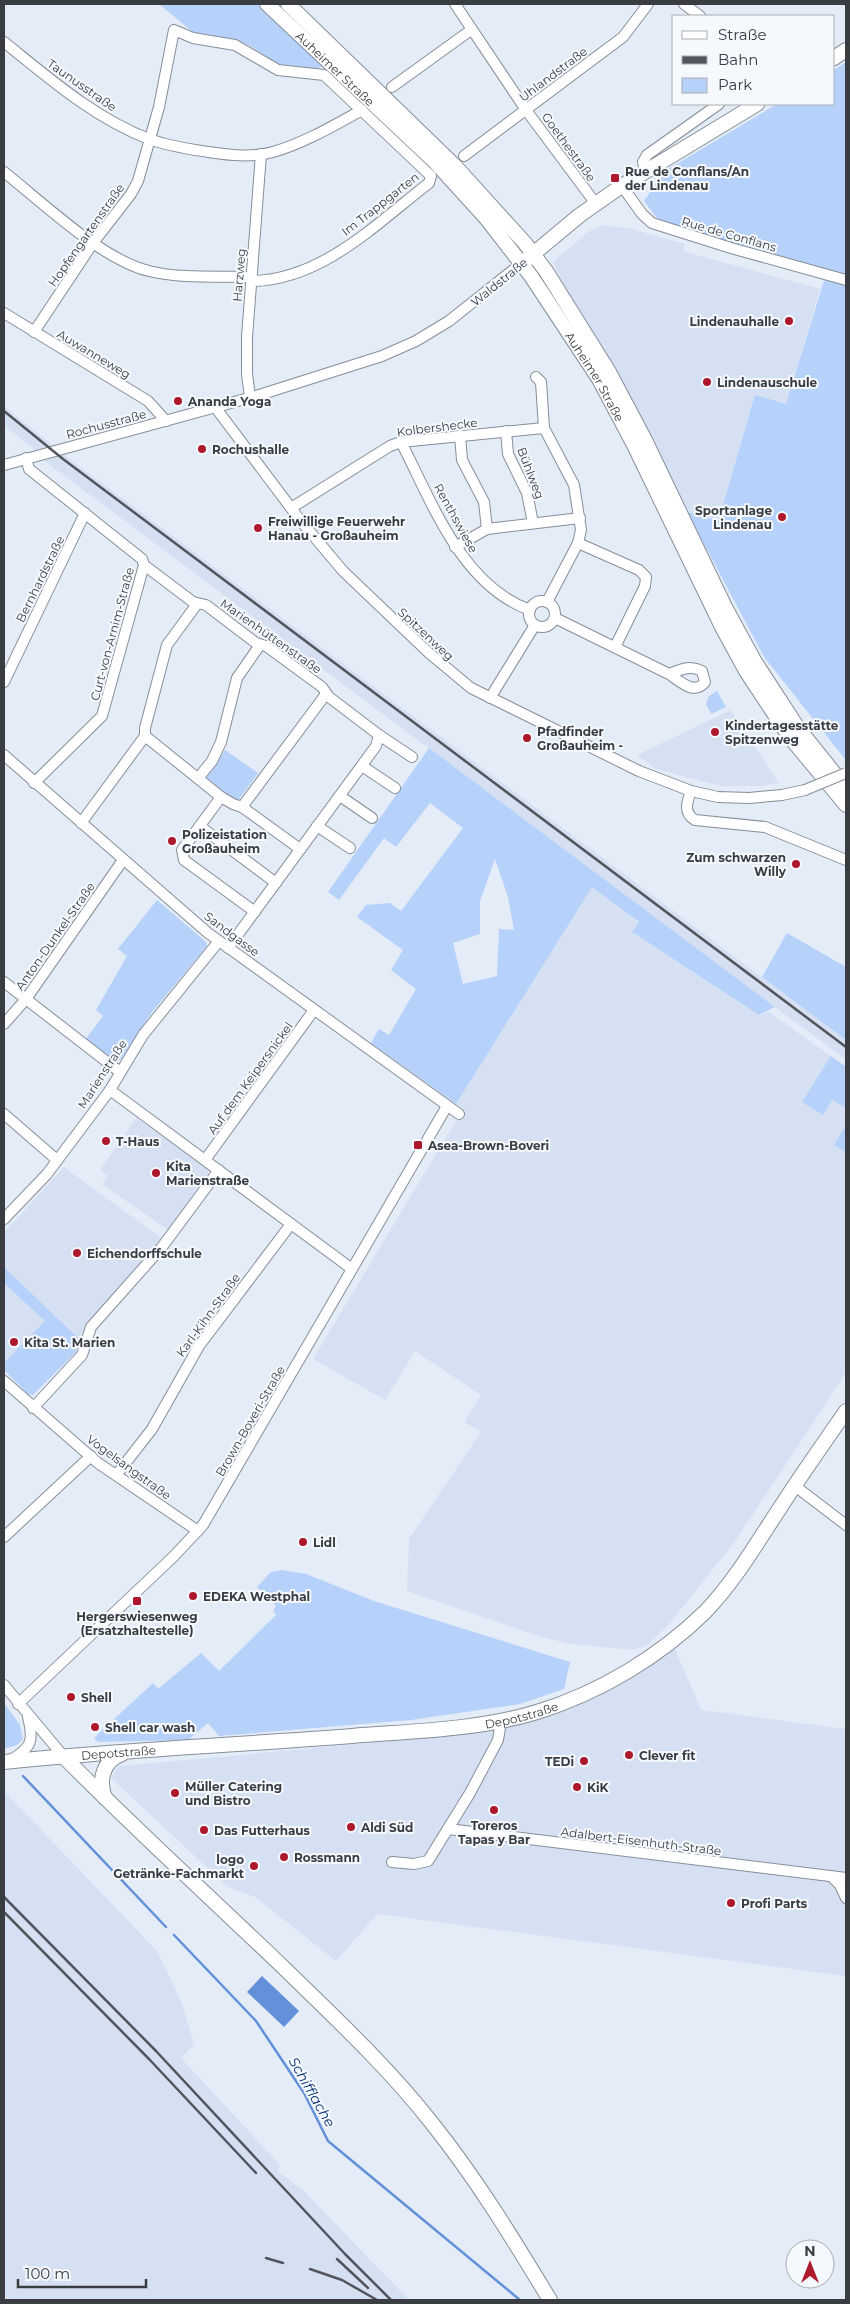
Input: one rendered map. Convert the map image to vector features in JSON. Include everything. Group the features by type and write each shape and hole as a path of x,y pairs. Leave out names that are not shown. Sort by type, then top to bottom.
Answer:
{"main road":[{"name":"Auheimer Straße","path":"267,4 436,163 480,211 522,263 556,310 599,379 634,445 722,629 746,671 789,736 846,805"},
{"name":"Auheimer Straße","path":"288,4 456,168 533,254 581,325 609,372 645,440 725,608 755,662 798,728 846,788"},
{"path":"835,57 846,50"},
{"name":"Waldstraße","path":"522,263 596,204 645,170 755,105"},
{"name":"Depotstraße","path":"6,1762 384,1733 501,1721 540,1711 605,1684 646,1659 682,1632 727,1587 846,1411"},
{"path":"105,1798 101,1785 103,1772 112,1759 126,1753"},
{"path":"64,1757 338,2021 396,2080 431,2122 474,2180 550,2300"}],"street":[{"name":"Goethestraße","path":"455,4 526,110 596,204"},
{"name":"Uhlandstraße","path":"464,156 623,37 648,4"},
{"path":"684,4 699,15"},
{"name":"Im Trappgarten","path":"4,172 116,258 149,271 252,279 279,278 320,264 345,248 429,183 432,178 324,75 278,70 235,45 193,38 174,30"},
{"name":"Hopfengartenstraße","path":"34,332 93,242 133,190 151,139 165,80 174,30"},
{"path":"392,87 471,30"},
{"name":"Taunusstraße","path":"4,42 91,108 122,127 151,139 216,153 261,154"},
{"path":"645,170 643,162 647,155 718,105"},
{"path":"261,154 311,137 362,110"},
{"name":"Harzweg","path":"250,397 246,355 261,154"},
{"name":"Rue de Conflans","path":"622,186 642,214 652,223 846,280"},
{"name":"Waldstraße","path":"215,407 357,365 416,341 454,317 522,263"},
{"name":"Auwanneweg","path":"4,313 148,401 166,421"},
{"path":"536,377 541,382 544,428 574,485 581,530 578,543 547,602"},
{"name":"Rochusstraße","path":"4,465 215,407"},
{"name":"Spitzenweg","path":"215,407 291,508 343,571 448,671 471,688 639,771 691,791 718,797 782,796 805,790 846,773"},
{"name":"Kolbershecke","path":"291,508 390,446 401,442 544,428"},
{"name":"Bühlweg","path":"506,431 508,454 527,494 533,523"},
{"path":"460,435 462,460 484,502 487,529"},
{"name":"Renthswiese","path":"401,442 456,547 469,565 497,593 510,602 530,610"},
{"name":"Curt-von-Arnim-Straße","path":"26,458 29,469 142,559 144,565 102,716 34,783"},
{"name":"Bernhardstraße","path":"4,682 85,514"},
{"path":"456,547 487,529 580,518"},
{"path":"578,543 639,570 646,577 645,586 615,647"},
{"name":"Marienhüttenstraße","path":"144,565 197,604 206,605 260,645 266,646 322,687 326,694 379,735 412,758"},
{"path":"538,602 547,602 555,610 555,618 548,626 535,625 530,619 530,610 538,602"},
{"path":"81,823 145,736 145,728 167,645 197,604"},
{"path":"555,618 669,674"},
{"path":"490,698 535,625"},
{"path":"199,777 212,761 221,742 233,688 240,672 260,645"},
{"path":"242,807 326,694"},
{"path":"228,948 362,766 378,742 379,735"},
{"path":"145,736 199,777 221,797 242,807 300,849"},
{"name":"Sandgasse","path":"4,755 123,860 219,941 460,1114"},
{"path":"362,766 395,788"},
{"path":"691,791 686,807 690,817 695,820 765,826 846,860"},
{"path":"340,796 372,818"},
{"path":"221,797 182,850 184,860 254,912"},
{"path":"318,826 350,848"},
{"path":"200,827 276,883"},
{"name":"Anton-Dunkel-Straße","path":"4,1024 26,999 123,860"},
{"name":"Marienstraße","path":"4,1219 47,1174 110,1090 143,1035 219,941"},
{"path":"4,982 120,1072"},
{"name":"Auf dem Keipersnickel","path":"205,1160 314,1010"},
{"path":"110,1090 352,1268"},
{"name":"Brown-Boveri-Straße","path":"18,1704 198,1531 234,1474 447,1106"},
{"path":"4,1114 57,1160"},
{"path":"32,1408 82,1355 91,1327 168,1241 219,1170"},
{"name":"Karl-Kihn-Straße","path":"117,1474 152,1429 192,1355 291,1224"},
{"name":"Vogelsangstraße","path":"6,1387 90,1456 198,1531"},
{"path":"4,1537 90,1456"},
{"path":"795,1486 846,1525"},
{"path":"4,1685 64,1757"},
{"path":"6,1762 23,1752 31,1742 27,1714"},
{"path":"392,1862 425,1863 448,1828 498,1740 501,1721"},
{"name":"Adalbert-Eisenhuth-Straße","path":"448,1828 846,1878"},
{"path":"831,1876 840,1885 846,1898"}],"shaded area":[{"name":"Lindenauschule","path":"602,225 632,229 685,244 683,251 820,289 786,404 755,396 717,521 687,512 614,369 561,280 553,262 588,232"},
{"path":"4,406 67,457 846,1040 846,1060 47,463 4,425"},
{"name":"Kindertagesstätte Spitzenweg","path":"731,710 779,783 758,786 720,786 656,769 637,755"},
{"path":"592,886 639,923 633,933 759,1015 769,1012 846,1067 846,1373 736,1540 671,1622 648,1645 634,1650 571,1644 541,1637 407,1591 409,1539 481,1432 464,1422 481,1395 415,1351 385,1400 313,1359 463,1109 456,1104"},
{"name":"Kita Marienstraße","path":"136,1118 210,1170 168,1230 102,1184 108,1176 100,1170"},
{"name":"Eichendorffschule","path":"64,1167 161,1238 78,1338 4,1267 4,1233"},
{"name":"Kita St. Marien","path":"4,1283 45,1321 4,1363"},
{"path":"675,1649 701,1710 846,1729 846,1976 377,1914 336,1961 255,1897 228,1887 111,1778 119,1766 435,1737 515,1725 569,1708 615,1686"},
{"path":"4,1791 157,1951 181,2001 194,2044 181,2058 280,2165 277,2171 303,2190 409,2300 4,2300"}],"green space":[{"path":"159,4 258,4 323,65 318,69 278,64 247,44 194,33"},
{"name":"Sportanlage Lindenau","path":"846,62 845,759 764,657 687,512 718,521 755,395 786,404 827,271 660,222 644,201 659,179 670,168 775,105 835,105 835,69"},
{"path":"717,691 726,707 711,714 706,704 709,696"},
{"path":"429,748 775,1007 759,1015 632,932 639,922 592,887 456,1104 371,1043 379,1029 389,1035 416,989 391,970 403,950 357,917 366,905 390,903 401,911 463,828 430,803 396,847 384,838 339,900 328,892","holes":["495,859 508,897 514,930 499,929 497,976 463,984 453,943 480,934 480,901"]},
{"path":"225,750 258,773 237,802 205,779"},
{"path":"157,900 206,942 207,946 152,1012 121,1059 115,1062 85,1040 103,1016 96,1010 127,956 118,949"},
{"path":"787,933 846,967 846,1040 762,977"},
{"path":"831,1056 846,1067 846,1108 832,1100 823,1115 802,1102"},
{"path":"846,1125 846,1152 834,1145"},
{"path":"4,1267 78,1338 76,1352 33,1395 28,1394 4,1370 4,1363 45,1321 4,1283"},
{"path":"282,1570 306,1574 374,1601 570,1662 564,1689 520,1704 411,1720 219,1736 208,1723 188,1740 98,1742 94,1738 153,1683 158,1689 201,1653 219,1671 276,1615 273,1611 276,1606 257,1587 271,1572"},
{"path":"4,1703 20,1725 23,1739 17,1745 4,1749"}],"water":[{"path":"262,1976 299,2011 284,2027 247,1992"}],"waterway":[{"name":"Schifflache","path":"23,1776 166,1927"},
{"name":"Schifflache","path":"174,1935 256,2021 304,2093 328,2141 520,2300"}],"railway":[{"path":"4,411 63,459 846,1047"},
{"path":"4,1897 156,2051 345,2254 391,2300"},
{"path":"4,1912 149,2059 256,2173"},
{"path":"266,2258 283,2263"},
{"path":"337,2259 368,2288"},
{"path":"310,2269 342,2280 377,2300"}],"place":[{"name":"Rue de Conflans/An der Lindenau","path":"615,178"},
{"name":"Lindenauhalle","path":"789,321"},
{"name":"Lindenauschule","path":"707,382"},
{"name":"Ananda Yoga","path":"178,401"},
{"name":"Rochushalle","path":"202,449"},
{"name":"Sportanlage Lindenau","path":"782,517"},
{"name":"Freiwillige Feuerwehr Hanau - Großauheim","path":"258,528"},
{"name":"Kindertagesstätte Spitzenweg","path":"715,732"},
{"name":"Pfadfinder Großauheim -","path":"527,738"},
{"name":"Polizeistation Großauheim","path":"172,841"},
{"name":"Zum schwarzen Willy","path":"796,864"},
{"name":"T-Haus","path":"106,1141"},
{"name":"Asea-Brown-Boveri","path":"418,1145"},
{"name":"Kita Marienstraße","path":"156,1173"},
{"name":"Eichendorffschule","path":"77,1253"},
{"name":"Kita St. Marien","path":"14,1342"},
{"name":"Lidl","path":"303,1542"},
{"name":"EDEKA Westphal","path":"193,1596"},
{"name":"Hergerswiesenweg (Ersatzhaltestelle)","path":"137,1601"},
{"name":"Shell","path":"71,1697"},
{"name":"Shell car wash","path":"95,1727"},
{"name":"Clever fit","path":"629,1755"},
{"name":"TEDi","path":"584,1761"},
{"name":"KiK","path":"577,1787"},
{"name":"Müller Catering und Bistro","path":"175,1793"},
{"name":"Toreros Tapas y Bar","path":"494,1810"},
{"name":"Aldi Süd","path":"351,1827"},
{"name":"Das Futterhaus","path":"204,1830"},
{"name":"Rossmann","path":"284,1857"},
{"name":"logo Getränke-Fachmarkt","path":"254,1866"},
{"name":"Profi Parts","path":"731,1903"}]}
